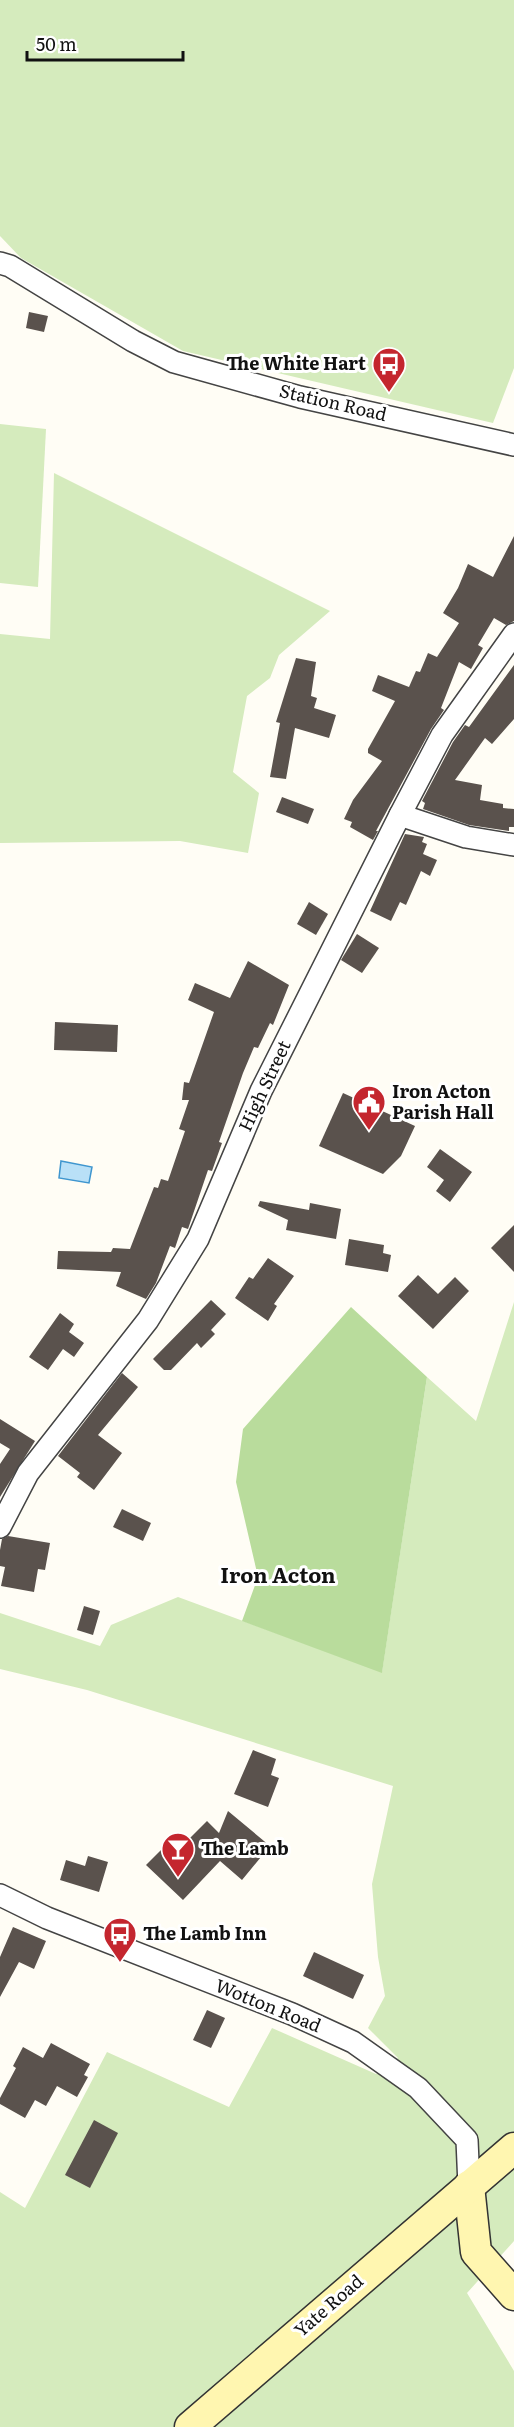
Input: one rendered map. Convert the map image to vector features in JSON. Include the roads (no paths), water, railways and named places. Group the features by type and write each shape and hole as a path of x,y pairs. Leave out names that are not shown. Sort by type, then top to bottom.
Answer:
{"main road":[{"name":"Yate Road","path":"190,2427 514,2148"},
{"path":"468,2186 476,2252 514,2295"}],"street":[{"name":"Station Road","path":"3,262 133,341 174,362 300,397 514,445"},
{"name":"High Street","path":"0,1527 28,1473 148,1320 198,1239 261,1091 400,815 442,735 514,634"},
{"path":"400,815 466,837 514,846"},
{"name":"Wotton Road","path":"0,1895 47,1918 292,2014 353,2042 384,2061 418,2088 467,2140 468,2186"}],"water":[{"path":"61,1161 92,1167 89,1183 59,1178"}],"place":[{"name":"The White Hart","path":"389,393"},
{"name":"Iron Acton Parish Hall","path":"369,1131"},
{"name":"The Lamb","path":"178,1878"},
{"name":"The Lamb Inn","path":"120,1963"}],"district":[{"name":"Iron Acton","path":"278,1576"}]}
